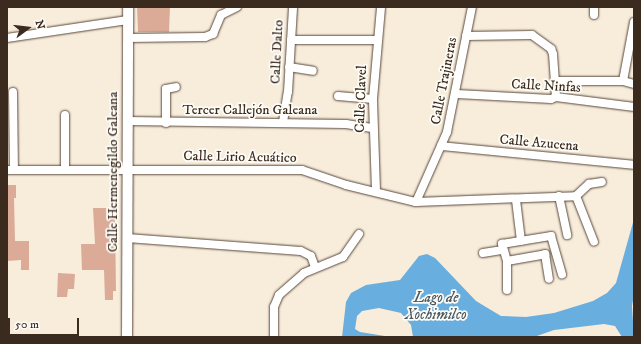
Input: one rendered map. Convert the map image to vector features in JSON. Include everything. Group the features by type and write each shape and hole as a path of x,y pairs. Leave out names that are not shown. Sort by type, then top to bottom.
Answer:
{"street":[{"name":"Calle Hermenegildo Galeana","path":"127,337 128,7"},
{"path":"128,38 205,37 213,34 221,15 237,7"},
{"name":"Calle Dalto","path":"283,122 289,68 293,7"},
{"name":"Calle Clavel","path":"376,191 372,128 376,40 381,7"},
{"name":"Calle Trajineras","path":"416,202 447,132 457,94 472,7"},
{"path":"7,38 128,20"},
{"path":"623,81 634,22"},
{"path":"466,36 532,35 551,49 556,82 556,97"},
{"path":"291,40 376,40"},
{"path":"289,68 313,71"},
{"path":"556,82 623,81 634,84"},
{"path":"166,123 166,89 176,87"},
{"path":"10,170 14,92"},
{"name":"Calle Ninfas","path":"457,94 551,99 556,97 634,107"},
{"path":"338,96 373,99"},
{"path":"64,168 65,115"},
{"name":"Tercer Callejón Galeana","path":"128,121 166,123 283,122 346,124 372,128"},
{"name":"Calle Azucena","path":"441,146 634,165"},
{"name":"Calle Lirio Acuático","path":"10,170 64,168 302,170 346,185 376,191 416,202 516,200 576,196"},
{"path":"594,242 576,196 589,184 602,182"},
{"path":"559,196 567,235"},
{"path":"516,200 521,241"},
{"path":"274,336 274,307 279,295 304,272 343,257 359,234"},
{"path":"507,290 507,261 502,244 551,236 562,274"},
{"path":"127,238 301,251 311,256 315,267"},
{"path":"483,253 503,250"},
{"path":"507,261 545,254 549,279"}],"water":[{"name":"Lago de Xochimilco","path":"634,219 634,294 632,306 634,337 622,337 615,326 604,324 554,330 534,337 413,337 411,325 401,313 379,308 362,311 357,316 355,329 360,332 391,337 342,337 346,302 351,293 366,285 400,280 419,256 427,254 435,258 476,301 501,316 526,317 554,313 593,301 607,293 616,283"}],"building":[{"path":"137,7 170,7 169,32 138,32"},
{"path":"7,185 16,185 16,198 14,198 15,241 29,241 29,270 21,270 21,260 7,261"},
{"path":"93,208 110,208 110,218 115,218 116,291 113,291 113,300 105,300 104,270 82,270 81,244 95,244"},
{"path":"58,273 75,274 74,289 68,289 67,297 57,297"}]}
